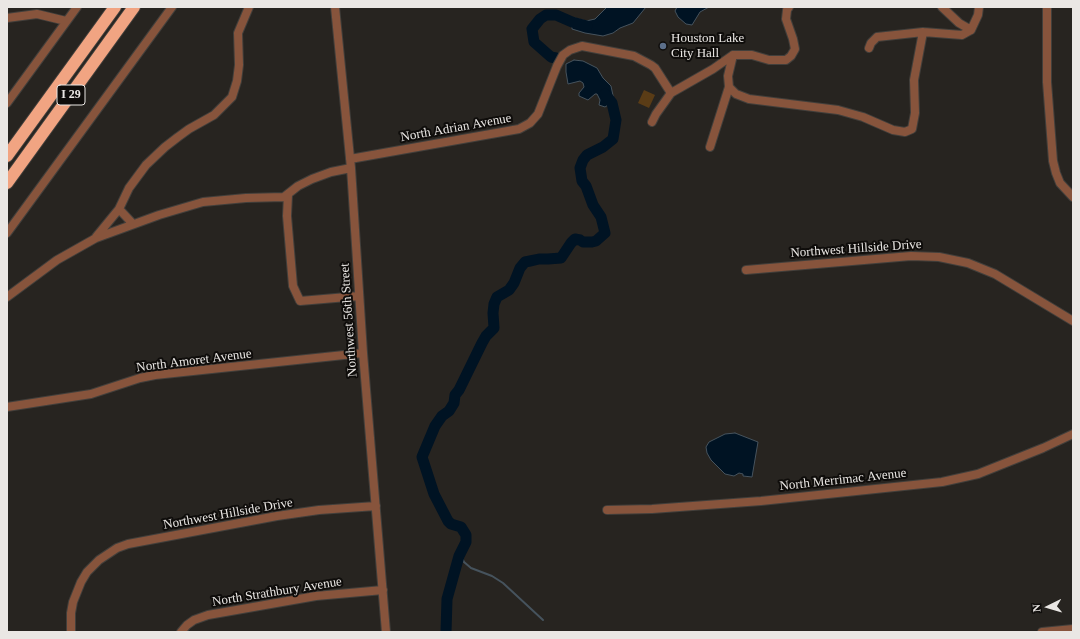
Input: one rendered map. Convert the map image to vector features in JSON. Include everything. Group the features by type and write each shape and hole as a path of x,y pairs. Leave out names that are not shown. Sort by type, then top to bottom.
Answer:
{"highway":[{"name":"I 29","path":"7,156 114,7"},
{"name":"I 29","path":"7,183 134,7"}],"street":[{"path":"7,103 77,7"},
{"path":"7,233 172,7"},
{"path":"96,238 119,208 135,180 156,155 189,129 214,116 232,97 237,81 239,65 238,33 249,7"},
{"name":"Northwest 56th Street","path":"335,7 351,168 363,353 386,632"},
{"path":"652,122 671,93 733,55 752,55 769,60 786,60 791,56 795,49 786,19 789,7"},
{"path":"942,7 959,23 971,30"},
{"path":"869,48 871,43 877,37 923,32 962,35 971,30 978,15 979,7"},
{"path":"1047,7 1046,82 1054,161 1056,173 1060,182 1073,198"},
{"path":"7,18 38,14 66,21"},
{"path":"729,87 736,94 749,99 838,110 864,117 893,130 905,132 912,129 915,113 914,80 923,32"},
{"name":"North Adrian Avenue","path":"350,159 519,129 530,123 538,114 557,66 563,55 570,50 582,46 634,56 652,64 671,93"},
{"path":"710,147 729,87 728,76 733,55"},
{"path":"7,297 57,260 96,238 133,224 186,206 203,202 246,198 280,198 288,195 298,186 316,177 351,168"},
{"path":"288,195 287,216 293,286 300,301 359,296"},
{"path":"119,208 133,224"},
{"name":"Northwest Hillside Drive","path":"746,270 912,256 939,257 968,263 995,274 1073,321"},
{"name":"North Amoret Avenue","path":"7,407 91,394 140,378 363,353"},
{"name":"North Merrimac Avenue","path":"607,510 652,509 761,501 942,482 978,474 1043,448 1073,434"},
{"name":"Northwest Hillside Drive","path":"71,632 73,602 81,582 92,567 108,554 128,544 319,510 376,506"},
{"name":"North Strathbury Avenue","path":"181,632 194,620 208,615 316,596 382,590"},
{"path":"1042,632 1073,629"}],"shaded area":[{"path":"644,90 655,95 649,108 638,103"}],"water":[{"path":"607,7 646,7 633,23 620,28 613,33 603,36 572,29 572,22 575,18 586,21 595,19"},
{"path":"677,7 709,7 700,12 692,25 686,24 678,17 675,11"},
{"path":"574,60 583,61 597,68 603,78 611,86 614,100 613,107 608,105 605,107 599,105 600,100 597,94 588,100 579,96 579,93 584,87 583,83 580,81 568,84 566,64"},
{"path":"735,433 758,442 752,477 743,476 743,474 739,473 734,476 725,474 711,460 707,453 706,447 709,442 725,434"}],"waterway":[{"path":"556,58 551,57 534,42 532,29 540,19 546,15 556,15 572,22 587,26"},
{"path":"446,632 447,599 459,556 466,542 466,535 461,527 451,524 448,521 434,494 422,457 435,426 442,416 449,411 454,403 455,395 459,390 482,343 486,336 494,328 493,313 494,304 497,297 509,290 514,283 520,268 525,262 539,259 561,258 575,239 583,242 592,242 596,241 605,233 601,217 593,205 586,186 582,181 580,168 587,155 603,147 613,139 616,120 612,103 605,94"},
{"path":"460,554 464,562 471,568 492,576 503,583 543,620"}],"place":[{"name":"Houston Lake City Hall","path":"663,46"}]}
